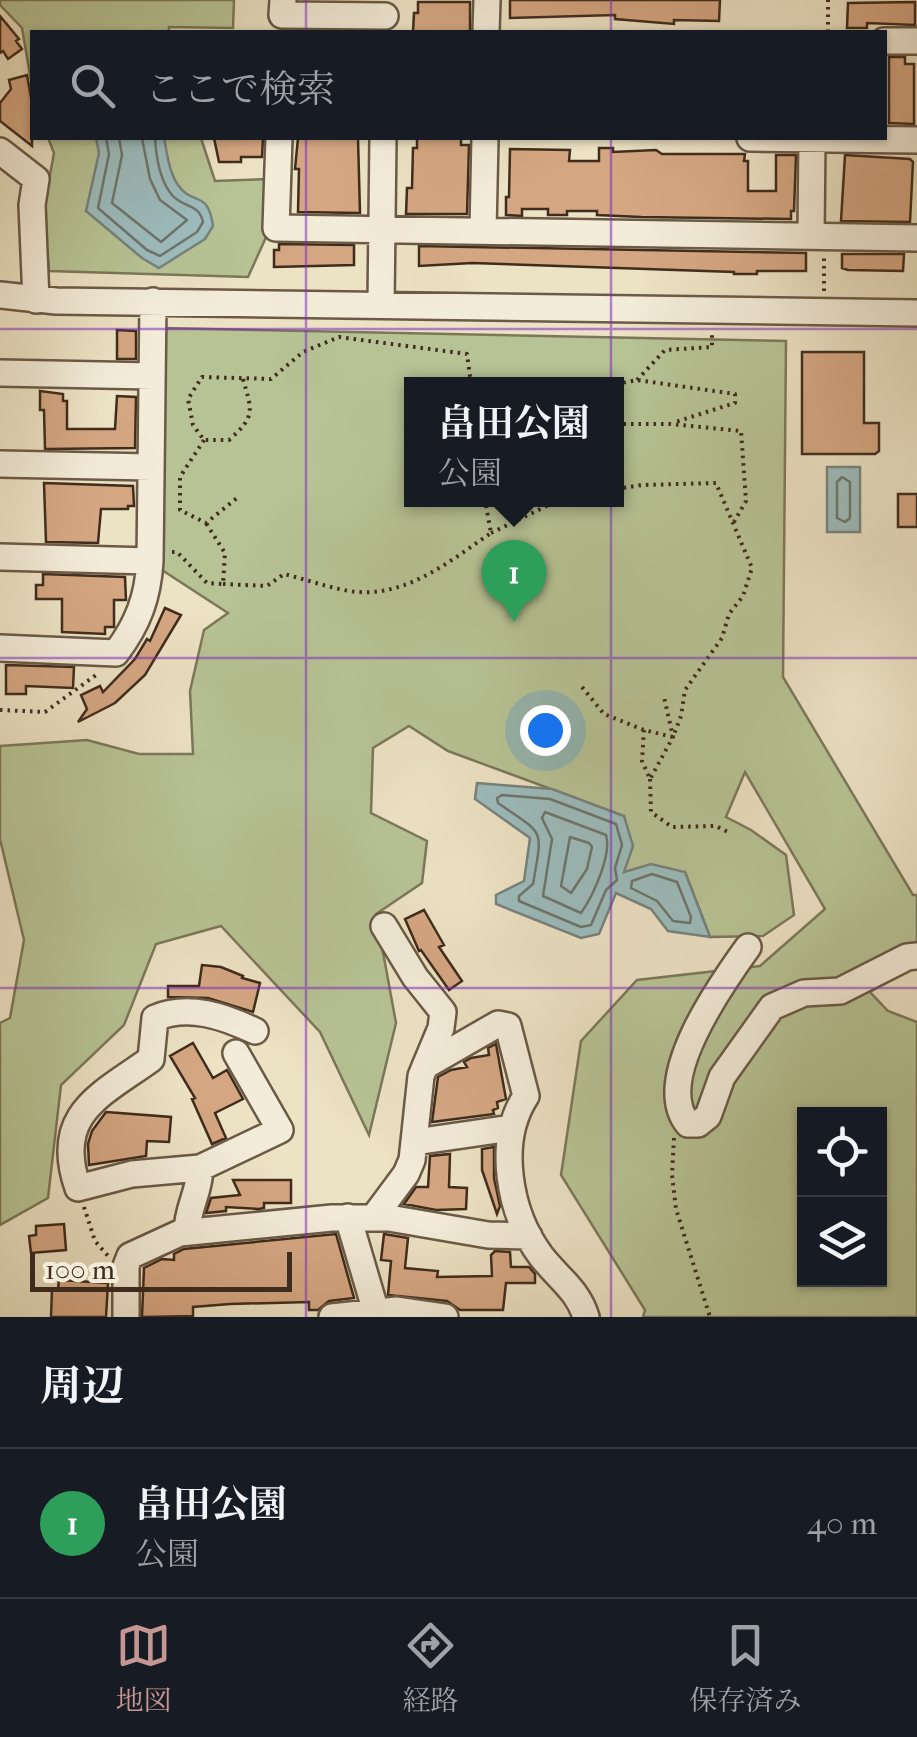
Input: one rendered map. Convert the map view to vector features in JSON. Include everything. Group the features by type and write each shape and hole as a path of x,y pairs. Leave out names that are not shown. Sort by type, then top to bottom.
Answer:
{"street":[{"path":"282,0 282,15 385,16"},
{"path":"486,30 487,0"},
{"path":"887,41 917,42"},
{"path":"887,139 917,140"},
{"path":"279,140 276,228 917,238"},
{"path":"381,305 384,140"},
{"path":"483,231 485,140"},
{"path":"812,140 818,236"},
{"path":"0,152 36,179 32,205 36,300"},
{"path":"0,295 36,300 917,313"},
{"path":"0,648 116,653 145,602 150,557 153,301"},
{"path":"0,373 152,376"},
{"path":"0,464 151,468"},
{"path":"0,557 150,557"},
{"path":"361,1217 406,1174 416,1142 417,1099 444,1012 415,976 384,926"},
{"path":"748,947 692,1032 680,1082 681,1116 688,1124 698,1124 708,1116 722,1077 772,1007 804,993 840,991 907,957 917,956"},
{"path":"236,1054 280,1130 200,1168 113,1177 78,1188 72,1170 75,1129 100,1092 151,1059 155,1018 200,1012 255,1031"},
{"path":"425,1066 498,1024 508,1026 526,1096 512,1120 510,1177 529,1236 541,1256 581,1298 586,1317"},
{"path":"416,1142 511,1128"},
{"path":"187,1232 200,1168"},
{"path":"126,1317 126,1266 130,1256 187,1232 361,1217 488,1235 529,1236"},
{"path":"361,1217 376,1312"},
{"path":"332,1317 397,1310 444,1317"}],"path":[{"path":"828,0 828,30"},
{"path":"818,236 823,311"},
{"path":"637,380 665,350 712,347 713,309"},
{"path":"204,440 193,424 188,399 202,377 271,379 303,352 338,337 467,354 470,377"},
{"path":"204,440 229,440 246,424 252,410 243,378"},
{"path":"624,382 637,380 735,394 735,403 670,424"},
{"path":"624,424 742,431 746,501 734,522"},
{"path":"204,440 180,477 180,510 206,523 225,552 223,584"},
{"path":"624,487 716,483 752,568 743,596 729,614 722,638 685,690 682,716 650,779"},
{"path":"206,523 237,498"},
{"path":"486,507 491,532"},
{"path":"150,557 176,552 207,583 266,586 284,574 348,591 391,590 434,572 491,532 544,507"},
{"path":"0,710 45,712 98,674 116,653"},
{"path":"582,688 604,714 644,730 673,736"},
{"path":"664,697 673,736"},
{"path":"644,730 642,761 650,779 650,812 672,827 716,826 728,832"},
{"path":"681,1116 674,1136 672,1175 676,1209 710,1317"},
{"path":"78,1188 95,1241 110,1258 126,1266"}],"green space":[{"path":"0,0 234,0 233,28 30,30 30,74 22,28 0,5"},
{"path":"49,140 202,140 215,181 269,179 268,233 248,277 49,271 43,213 54,153"},
{"path":"163,328 786,341 783,677 913,895 917,895 917,948 910,969 870,992 888,1011 917,1022 917,1317 643,1317 645,1310 561,1175 581,1041 637,980 760,966 825,909 745,772 726,817 786,855 794,915 763,936 710,937 685,872 623,873 624,816 448,751 409,726 373,748 371,813 427,841 422,883 376,914 396,1023 369,1135 320,1032 221,926 156,944 124,1025 61,1085 48,1198 0,1225 0,1023 10,1018 24,940 0,839 0,746 87,740 139,754 193,754 190,691 204,630 228,613 159,568"}],"water":[{"path":"96,140 164,140 178,185 203,202 211,214 213,226 205,239 159,268 142,258 86,211 99,153"},
{"path":"827,467 860,467 860,532 827,532"},
{"path":"477,783 552,789 624,816 633,846 624,872 651,864 685,872 710,937 668,931 651,909 616,893 599,934 581,938 496,904 496,895 524,881 530,838 475,799"}],"building":[{"path":"510,0 720,0 719,21 674,20 674,24 615,19 615,15 510,18"},
{"path":"418,2 470,2 470,30 413,30 414,13 418,13"},
{"path":"915,2 915,25 867,23 867,28 847,28 848,3"},
{"path":"0,16 19,39 16,41 22,49 8,59 3,51 0,53"},
{"path":"889,57 905,57 905,64 914,64 914,124 889,123"},
{"path":"27,75 32,146 0,121 0,103 11,89 9,80"},
{"path":"214,140 263,140 262,157 219,162"},
{"path":"298,140 358,140 360,213 298,212 299,169 295,169"},
{"path":"417,140 461,140 461,145 469,145 467,214 406,214 407,188 412,188 413,148 417,148"},
{"path":"599,148 613,148 613,152 745,154 748,191 776,191 776,155 796,155 794,211 791,219 641,217 597,215 597,211 548,215 548,209 522,209 522,216 506,215 510,149 570,150 569,161 599,161"},
{"path":"845,155 913,162 910,222 841,221"},
{"path":"279,244 354,245 354,265 274,267 274,250 279,250"},
{"path":"419,246 806,253 806,271 734,274 472,263 419,266"},
{"path":"842,254 904,254 903,271 848,270 842,268"},
{"path":"117,330 136,331 136,359 117,359"},
{"path":"802,352 864,352 864,423 879,423 879,451 875,454 802,454"},
{"path":"40,391 63,394 63,401 67,401 67,429 115,429 117,396 136,397 135,448 45,449"},
{"path":"44,483 133,486 134,506 101,509 98,543 46,542"},
{"path":"898,494 917,494 917,527 898,527"},
{"path":"43,574 125,577 126,600 114,600 114,627 105,627 105,634 62,632 62,599 36,599 36,585 43,585"},
{"path":"165,608 181,615 145,675 115,703 78,722 87,709 81,695 100,686 103,692 135,659 147,639 150,641"},
{"path":"6,665 74,667 73,688 26,686 26,694 6,694"},
{"path":"424,910 444,945 439,947 462,981 449,990 419,951 405,919"},
{"path":"202,965 221,967 260,983 253,1012 208,998 168,997 168,986 199,986"},
{"path":"193,1043 213,1078 227,1070 243,1099 215,1113 226,1138 212,1144 192,1099 195,1098 170,1056"},
{"path":"496,1044 506,1099 497,1102 494,1114 432,1122 438,1077 467,1067 464,1062 471,1058 489,1055 488,1048"},
{"path":"106,1112 171,1117 169,1142 147,1141 146,1156 89,1165 92,1131"},
{"path":"494,1147 494,1178 500,1206 497,1214 482,1170 482,1149"},
{"path":"450,1154 449,1187 467,1188 466,1209 436,1210 404,1204 416,1187 428,1187 430,1156"},
{"path":"233,1180 291,1180 291,1203 264,1203 264,1208 259,1209 226,1207 226,1211 206,1213 211,1198 240,1195"},
{"path":"64,1224 66,1250 31,1253 29,1236 36,1235 36,1226"},
{"path":"336,1234 354,1298 329,1301 318,1310 309,1310 309,1302 230,1304 193,1307 193,1316 142,1317 144,1268 162,1259 174,1260 174,1254 184,1249"},
{"path":"384,1234 408,1238 405,1268 438,1271 437,1277 492,1276 491,1255 495,1251 510,1252 511,1267 529,1267 535,1274 535,1283 506,1283 503,1310 460,1310 447,1301 388,1295 391,1261 381,1260"},
{"path":"59,1280 108,1283 106,1317 51,1317 52,1289 58,1289"}],"place":[{"name":"畠田公園","path":"514,622"}]}
